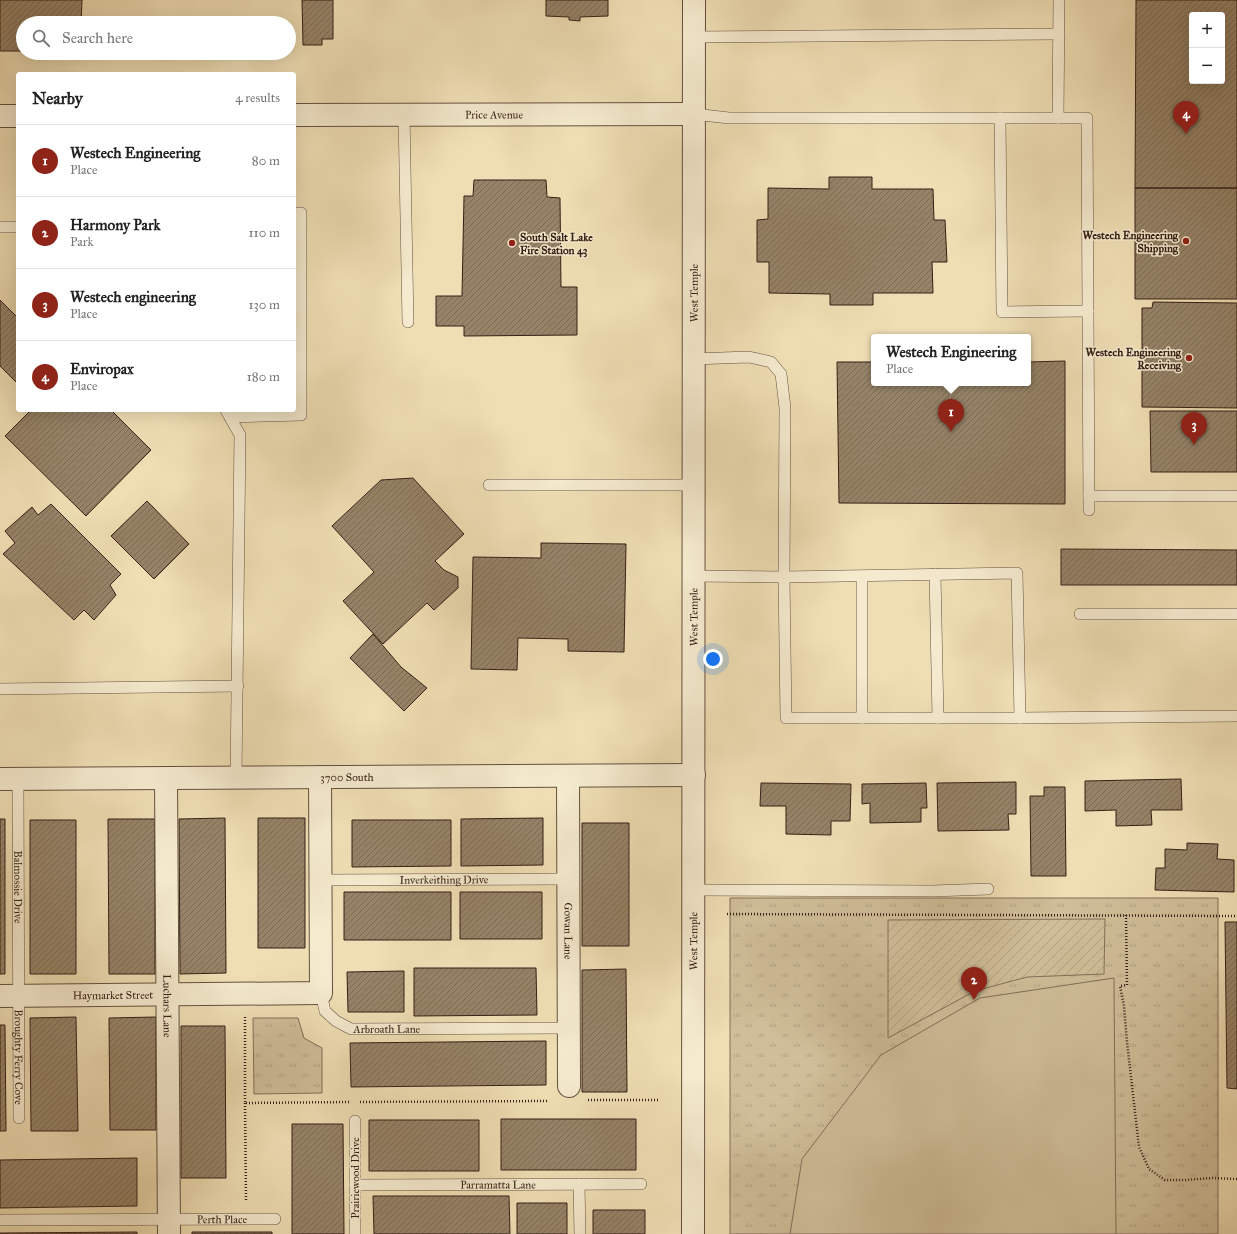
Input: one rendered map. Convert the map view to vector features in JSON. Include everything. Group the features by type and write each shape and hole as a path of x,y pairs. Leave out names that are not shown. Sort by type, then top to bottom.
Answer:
{"street":[{"name":"West Temple","path":"692,1234 694,890 694,0"},
{"name":"Price Avenue","path":"296,115 694,114"},
{"path":"0,116 16,116"},
{"name":"3700 South","path":"9,779 694,775"},
{"name":"Gowan Lane","path":"562,1093 568,1028 568,776"},
{"name":"Arbroath Lane","path":"320,777 321,993"},
{"name":"Luchars Lane","path":"166,778 169,1226"},
{"name":"Haymarket Street","path":"9,996 321,993"}],"lane":[{"path":"1058,118 1059,0"},
{"path":"694,36 1059,34"},
{"path":"694,114 729,118 1087,118 1089,510"},
{"path":"404,115 408,322"},
{"path":"1000,118 1002,312 1088,311"},
{"path":"228,413 301,415 301,213 296,213"},
{"path":"0,227 16,226"},
{"path":"693,359 748,357 771,362 781,374 785,408 784,578 786,718 1237,716"},
{"path":"228,413 240,435 236,778"},
{"path":"489,485 694,486"},
{"path":"1089,496 1237,496"},
{"path":"694,576 784,578 1016,573 1020,718"},
{"path":"936,574 938,718"},
{"path":"862,576 862,718"},
{"path":"1080,614 1237,614"},
{"path":"0,689 238,686"},
{"name":"Balmossie Drive","path":"9,779 9,996"},
{"name":"Inverkeithing Drive","path":"320,880 568,879"},
{"path":"694,890 926,891 988,889"},
{"name":"Arbroath Lane","path":"321,993 325,1011 336,1021 350,1029 568,1028"},
{"name":"Broughty Ferry Cove","path":"9,996 19,1118"},
{"name":"Prairiewood Drive","path":"355,1121 355,1234"},
{"path":"579,1184 580,1234"},
{"name":"Parramatta Lane","path":"355,1185 641,1184"},
{"name":"Perth Place","path":"0,1220 169,1226 246,1219 275,1219"}],"path":[{"path":"727,914 1237,916"},
{"path":"1126,915 1127,986 1120,986 1124,1006 1128,1057 1139,1147 1149,1169 1165,1180 1212,1178 1237,1179"},
{"path":"244,994 246,1219"},
{"path":"245,1102 562,1093"},
{"path":"588,1100 659,1100"}],"green space":[{"path":"730,898 1218,898 1218,1234 730,1234"},
{"path":"1105,919 1104,974 1027,977 975,991 888,1038 888,920"},
{"path":"1114,978 1116,1234 790,1234 802,1159 881,1055 980,998"},
{"path":"253,1018 298,1018 304,1038 322,1048 322,1093 254,1094"}],"building":[{"path":"0,0 82,0 81,16 16,16 16,51 0,51"},
{"path":"302,0 333,0 333,39 322,39 322,45 303,45"},
{"path":"546,0 608,0 608,16 580,17 580,21 569,20 569,17 546,16"},
{"path":"1136,0 1237,0 1237,188 1135,188"},
{"path":"829,177 872,177 872,189 933,189 934,220 945,220 947,262 932,262 933,293 873,293 873,305 830,305 830,294 769,293 769,262 757,262 757,220 768,219 768,188 829,189"},
{"name":"South Salt Lake Fire Station 43","path":"474,180 546,180 547,197 560,198 561,287 577,287 577,335 464,336 464,326 436,326 436,296 462,296 464,196 473,196"},
{"name":"Westech Engineering Shipping","path":"1135,188 1237,188 1237,299 1135,299"},
{"path":"0,300 16,316 16,382 0,366"},
{"name":"Westech Engineering Receiving","path":"1153,302 1237,303 1237,408 1142,407 1142,308 1152,308"},
{"path":"1065,361 1065,504 839,503 837,362 871,362 871,386 1031,386 1031,362"},
{"path":"1150,411 1237,411 1237,472 1151,472"},
{"path":"29,412 113,412 151,450 86,516 5,436"},
{"path":"413,478 464,534 435,561 444,570 458,577 458,588 434,610 427,603 383,644 343,601 374,572 332,526 381,480"},
{"path":"147,501 189,544 154,579 111,536"},
{"path":"51,504 121,574 110,585 116,595 94,620 84,610 74,620 3,554 15,543 5,531 32,507 38,515"},
{"path":"541,543 626,544 624,652 568,651 568,639 518,638 517,670 471,669 473,557 541,558"},
{"path":"1061,549 1237,550 1237,585 1061,585"},
{"path":"373,634 401,667 427,688 404,711 350,658"},
{"path":"1181,779 1182,810 1151,810 1152,825 1116,826 1116,810 1085,811 1085,781"},
{"path":"1016,782 1016,814 1008,814 1009,830 938,831 937,783"},
{"path":"761,783 851,784 850,821 831,821 831,835 786,834 786,806 760,806"},
{"path":"926,783 927,808 921,808 921,822 870,823 870,803 862,804 862,784"},
{"path":"1044,787 1065,787 1066,876 1031,876 1030,796 1044,796"},
{"path":"225,818 226,973 180,974 179,819"},
{"path":"258,818 305,818 305,948 258,948"},
{"path":"543,818 543,865 461,866 461,819"},
{"path":"0,819 5,819 5,974 0,974"},
{"path":"108,819 155,819 155,974 109,974"},
{"path":"30,820 76,820 76,974 30,974"},
{"path":"352,820 451,820 451,866 352,867"},
{"path":"582,823 629,823 629,946 582,946"},
{"path":"1187,843 1218,844 1217,859 1234,860 1234,892 1155,890 1156,868 1165,868 1165,849 1187,850"},
{"path":"344,892 451,892 451,940 344,940"},
{"path":"460,892 542,892 542,939 460,939"},
{"path":"1225,922 1237,922 1237,1089 1227,1088"},
{"path":"414,968 536,968 537,1015 414,1016"},
{"path":"626,969 627,1092 582,1092 582,970"},
{"path":"404,971 404,1012 348,1012 347,972"},
{"path":"76,1017 78,1131 31,1131 30,1018"},
{"path":"156,1017 156,1130 110,1130 109,1018"},
{"path":"0,1025 5,1025 6,1131 0,1131"},
{"path":"181,1026 225,1026 226,1178 181,1178"},
{"path":"546,1041 546,1085 351,1087 350,1043"},
{"path":"501,1119 636,1119 636,1170 501,1170"},
{"path":"369,1120 479,1120 479,1171 369,1171"},
{"path":"292,1124 343,1124 344,1234 292,1234"},
{"path":"137,1158 137,1206 0,1208 0,1160"},
{"path":"373,1196 509,1196 510,1234 374,1234"},
{"path":"517,1203 567,1203 567,1234 517,1234"},
{"path":"593,1210 645,1210 645,1234 593,1234"},
{"path":"137,1232 137,1234 0,1234 0,1233"},
{"path":"192,1232 272,1232 272,1234 192,1234"}],"place":[{"name":"Enviropax","path":"1186,134"},
{"name":"Westech Engineering Shipping","path":"1186,241"},
{"name":"South Salt Lake Fire Station 43","path":"512,243"},
{"name":"Westech Engineering Receiving","path":"1189,358"},
{"name":"Westech Engineering","path":"951,432"},
{"name":"Westech engineering","path":"1194,445"},
{"name":"Harmony Park","path":"974,1000"}]}
